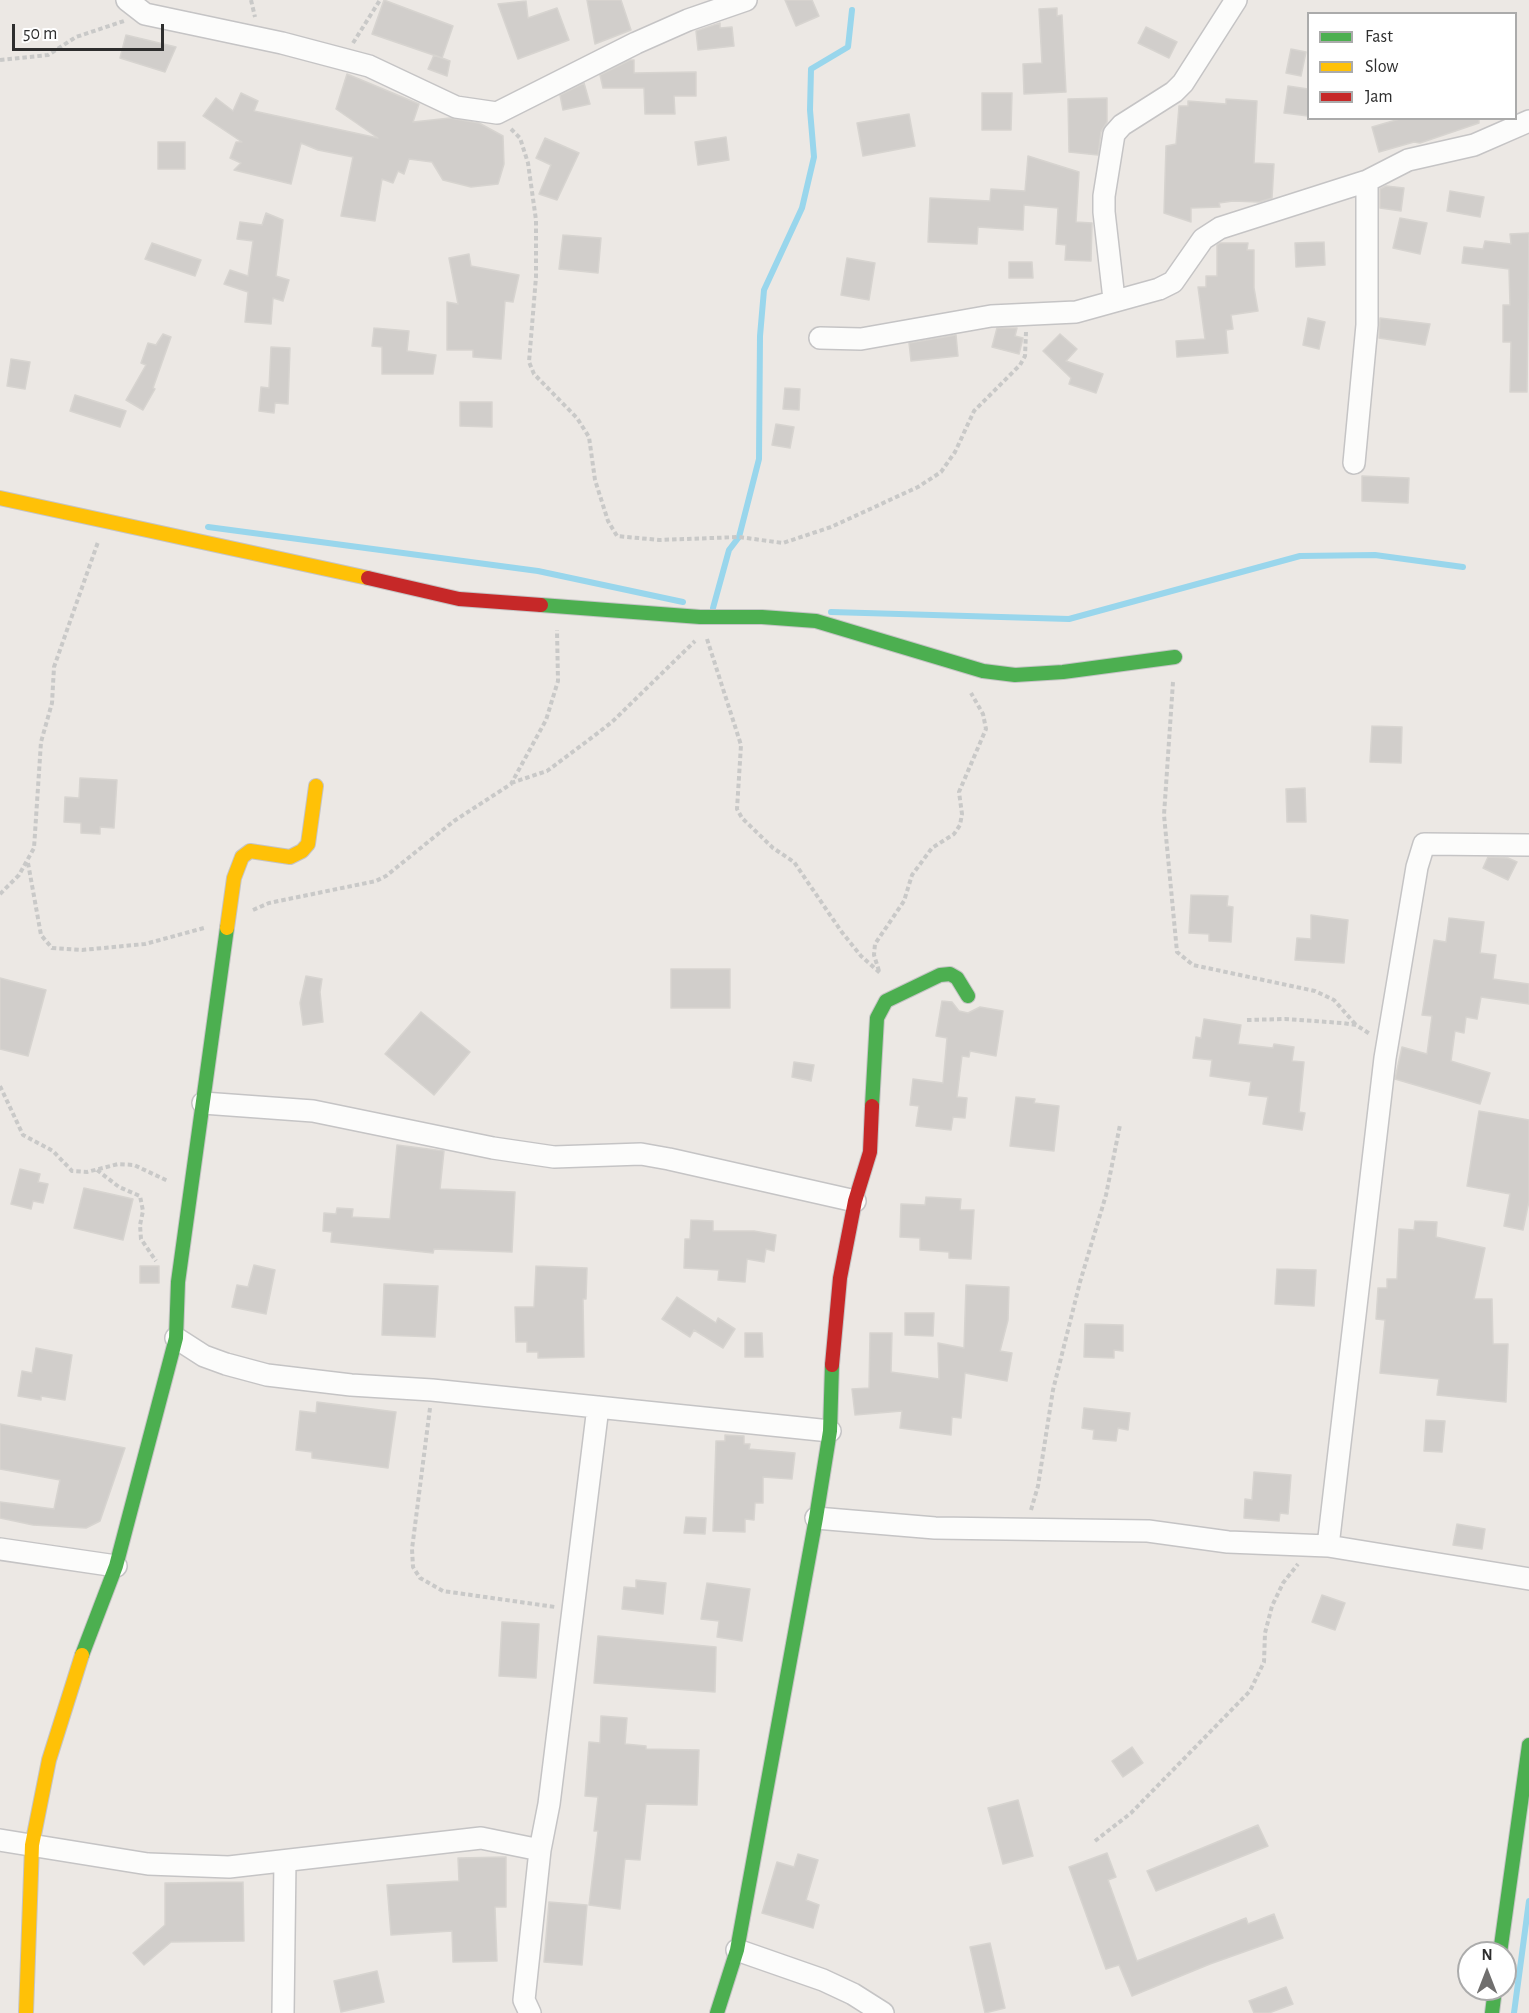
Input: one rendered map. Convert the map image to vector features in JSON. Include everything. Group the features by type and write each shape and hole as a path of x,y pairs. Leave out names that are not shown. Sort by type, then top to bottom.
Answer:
{"street":[{"path":"127,0 145,14 282,43 369,66 456,107 497,113 636,43 687,20 746,0"},
{"path":"1114,299 1104,196 1114,134 1122,125 1174,92 1236,0"},
{"path":"820,338 861,339 991,316 1076,312 1114,299 1160,289 1173,282 1203,239 1220,228 1368,181 1408,160 1474,145 1529,122"},
{"path":"1354,463 1367,325 1368,181"},
{"path":"0,498 459,599 700,617 762,617 816,621 983,670 1015,675 1063,672 1175,657"},
{"path":"26,2013 26,1958 32,1845 49,1760 72,1680 116,1566 176,1338 178,1282 234,878 242,857 250,851 290,857 297,856 308,844 316,786"},
{"path":"1323,1546 1384,1058 1414,881 1424,844 1529,845"},
{"path":"717,2013 737,1950 816,1518 830,1431 832,1343 840,1278 855,1201 870,1152 876,1029 880,1010 886,1001 940,975 950,974 957,978 968,996"},
{"path":"202,1103 313,1111 493,1148 554,1157 641,1155 669,1158 855,1201"},
{"path":"176,1338 204,1356 267,1375 830,1431"},
{"path":"528,2012 524,1993 540,1850 549,1804 598,1407"},
{"path":"816,1518 879,1525 1025,1531 1148,1531 1228,1542 1323,1546 1529,1580"},
{"path":"0,1549 116,1566"},
{"path":"1502,1941 1524,1798 1529,1744"},
{"path":"0,1840 148,1864 229,1867 481,1838 540,1850"},
{"path":"284,2013 285,1861"},
{"path":"737,1950 823,1980 853,1994 883,2013"}],"path":[{"path":"343,59 380,0"},
{"path":"0,60 48,55 76,37 145,14"},
{"path":"497,113 520,138 528,163 536,220 536,277 529,362 534,374 577,418 588,437 595,480 608,521 617,536 659,540 739,537 783,543 831,527 918,487 941,472 955,452 974,411 1020,365 1025,356 1027,314"},
{"path":"0,894 28,863 37,835 40,752 52,703 54,667 106,520"},
{"path":"511,784 546,720 558,681 556,606"},
{"path":"700,617 741,744 737,809 742,818 773,848 794,862 841,931 861,956 880,973"},
{"path":"28,863 41,935 52,948 82,950 145,944 228,922 269,903 376,881 386,876 454,821 511,784 547,771 586,742 612,722 704,632"},
{"path":"1175,657 1164,815 1177,952 1193,965 1315,991 1334,1000 1356,1025 1370,1034 1384,1058"},
{"path":"886,1001 874,955 878,937 904,901 912,875 932,848 954,834 960,825 962,814 959,792 986,729 982,714 953,661"},
{"path":"1247,1020 1285,1019 1356,1025"},
{"path":"0,1086 23,1135 53,1152 72,1171 97,1170 118,1164 134,1165 190,1194"},
{"path":"1025,1531 1038,1486 1053,1390 1080,1282 1106,1195 1120,1125"},
{"path":"97,1170 119,1187 140,1196 143,1211 140,1225 141,1239 156,1262 178,1282"},
{"path":"432,1390 412,1549 413,1567 420,1578 443,1591 573,1610"},
{"path":"1095,1841 1131,1813 1250,1691 1264,1662 1265,1633 1272,1606 1282,1583 1297,1565 1323,1546"}],"building":[{"path":"384,0 453,26 442,58 372,34"},
{"path":"587,0 621,0 631,30 595,44"},
{"path":"785,0 812,0 819,16 796,26"},
{"path":"526,1 528,18 557,8 569,40 518,59 498,4"},
{"path":"1057,8 1057,16 1062,15 1066,92 1024,94 1023,64 1042,63 1039,9"},
{"path":"720,23 720,28 732,27 734,46 698,50 696,31"},
{"path":"1146,27 1177,42 1169,58 1138,43"},
{"path":"126,35 176,47 165,72 120,58"},
{"path":"1291,49 1306,52 1301,76 1286,73"},
{"path":"434,55 450,61 447,76 428,69"},
{"path":"634,60 634,73 696,72 696,96 674,96 675,114 645,114 644,88 603,88 600,75"},
{"path":"347,74 419,104 413,122 450,118 479,123 503,136 504,164 498,184 471,187 443,180 432,162 409,159 404,174 398,171 393,183 382,179 375,221 341,216 353,157 318,150 301,143 291,184 234,170 241,163 230,158 236,142 242,142 203,116 216,98 233,111 241,93 258,101 254,111 378,138 336,109"},
{"path":"584,83 590,104 563,110 560,95"},
{"path":"1288,86 1307,89 1307,116 1284,113"},
{"path":"982,93 1012,93 1011,130 982,130"},
{"path":"1107,98 1107,122 1101,132 1098,155 1069,152 1068,99"},
{"path":"1226,99 1257,101 1254,163 1274,164 1272,198 1259,202 1219,203 1220,207 1191,208 1191,222 1164,213 1166,146 1176,144 1179,106 1188,106 1188,101 1226,104"},
{"path":"909,114 915,146 863,156 857,123"},
{"path":"1396,120 1479,120 1479,123 1420,143 1414,142 1379,152 1372,127"},
{"path":"726,137 729,160 698,165 695,142"},
{"path":"545,138 579,153 557,200 539,194 551,165 536,158"},
{"path":"158,142 185,142 185,169 158,169"},
{"path":"1028,156 1079,172 1076,222 1092,223 1091,261 1065,260 1066,245 1056,244 1058,208 1024,205 1023,230 978,227 977,244 928,242 930,198 990,201 991,189 1025,191"},
{"path":"1386,186 1404,188 1401,211 1380,208 1380,189"},
{"path":"1450,191 1484,197 1480,217 1447,211"},
{"path":"266,213 283,220 276,276 289,280 283,301 273,298 271,324 245,322 248,292 224,284 230,270 248,276 253,241 237,239 240,222 262,225"},
{"path":"1400,218 1427,223 1420,254 1393,248"},
{"path":"1529,233 1527,392 1510,392 1511,342 1503,342 1503,305 1510,305 1509,269 1462,263 1464,247 1483,249 1485,241 1511,244 1510,234"},
{"path":"563,235 601,238 598,273 559,269"},
{"path":"1324,242 1325,265 1296,267 1295,243"},
{"path":"152,243 201,260 195,276 145,259"},
{"path":"1220,243 1248,243 1247,250 1254,250 1254,288 1258,311 1231,315 1233,329 1226,330 1228,353 1177,357 1176,341 1205,339 1198,287 1206,287 1206,276 1217,276 1217,245"},
{"path":"469,254 471,266 519,275 513,302 505,301 501,359 473,357 473,350 447,350 447,302 458,304 449,258"},
{"path":"847,258 875,263 869,300 841,295"},
{"path":"1009,262 1032,262 1033,278 1009,278"},
{"path":"1308,318 1325,322 1319,349 1303,345"},
{"path":"1380,318 1430,324 1425,345 1379,338"},
{"path":"374,328 409,331 407,351 436,355 433,374 382,374 382,347 372,346"},
{"path":"997,328 1017,328 1015,336 1023,338 1019,354 992,347"},
{"path":"163,334 171,337 153,388 155,389 143,410 126,400 146,365 141,363 148,343 156,345"},
{"path":"1060,334 1077,349 1066,361 1103,374 1096,393 1069,384 1071,378 1043,351"},
{"path":"956,335 958,356 911,361 909,343"},
{"path":"271,347 290,348 288,404 275,403 274,413 259,411 261,387 269,388"},
{"path":"11,359 30,362 25,389 7,386"},
{"path":"785,388 800,389 799,410 783,409"},
{"path":"75,395 126,411 120,427 70,411"},
{"path":"460,402 492,402 492,427 460,426"},
{"path":"776,424 794,427 790,448 772,445"},
{"path":"1362,476 1409,478 1408,503 1362,501"},
{"path":"1372,726 1402,727 1401,763 1370,762"},
{"path":"80,778 117,780 114,828 100,827 100,834 81,833 81,823 64,822 65,797 79,798"},
{"path":"1305,788 1306,822 1287,822 1286,789"},
{"path":"1488,857 1508,858 1517,862 1508,880 1483,868"},
{"path":"1191,895 1228,896 1227,906 1233,907 1231,942 1209,941 1209,934 1189,933"},
{"path":"1311,915 1348,920 1344,963 1295,960 1297,938 1311,939"},
{"path":"1449,918 1484,922 1480,953 1496,955 1493,979 1529,984 1529,1004 1481,997 1477,1019 1466,1017 1464,1033 1455,1031 1451,1061 1490,1073 1480,1104 1395,1079 1402,1047 1427,1054 1432,1016 1422,1015 1434,940 1446,942"},
{"path":"671,969 730,969 730,1008 671,1008"},
{"path":"306,976 322,979 320,992 323,1022 303,1025 300,1003"},
{"path":"0,978 46,990 28,1056 0,1049"},
{"path":"942,1001 952,1002 959,1011 968,1013 980,1007 1003,1011 996,1056 970,1051 969,1057 962,1056 957,1097 967,1098 965,1118 953,1117 951,1130 916,1126 919,1106 910,1105 913,1079 943,1083 947,1038 936,1036"},
{"path":"421,1012 470,1052 434,1095 385,1054"},
{"path":"1204,1019 1241,1025 1238,1044 1273,1048 1274,1044 1294,1047 1292,1061 1304,1062 1299,1112 1305,1113 1302,1130 1263,1124 1268,1097 1249,1095 1251,1082 1210,1076 1212,1060 1193,1058 1196,1037 1201,1038"},
{"path":"794,1062 814,1065 811,1081 792,1077"},
{"path":"1016,1097 1035,1099 1034,1103 1059,1106 1054,1151 1010,1146"},
{"path":"1479,1111 1529,1120 1529,1201 1523,1230 1504,1226 1510,1194 1467,1186"},
{"path":"397,1145 444,1151 440,1189 515,1192 512,1252 434,1249 433,1253 331,1242 332,1232 323,1231 324,1213 336,1214 337,1208 353,1209 352,1217 390,1219"},
{"path":"20,1169 40,1174 38,1182 48,1184 43,1203 33,1201 31,1209 11,1204"},
{"path":"84,1188 133,1199 123,1240 74,1228"},
{"path":"926,1197 961,1199 960,1210 974,1210 971,1259 949,1258 949,1252 920,1250 920,1238 900,1237 901,1204 925,1205"},
{"path":"691,1220 713,1221 713,1231 754,1231 776,1235 774,1251 766,1249 764,1262 747,1259 745,1282 718,1280 719,1270 684,1268 685,1239 690,1239"},
{"path":"1415,1221 1437,1222 1436,1237 1485,1248 1474,1299 1492,1299 1493,1344 1508,1344 1506,1402 1437,1395 1439,1379 1380,1373 1385,1320 1376,1319 1378,1288 1387,1288 1387,1279 1397,1279 1399,1229 1414,1230"},
{"path":"254,1265 275,1270 266,1314 232,1307 237,1285 248,1287"},
{"path":"140,1266 159,1266 159,1283 140,1283"},
{"path":"536,1266 587,1268 586,1299 583,1299 584,1357 538,1358 538,1352 527,1352 527,1342 516,1342 515,1307 534,1307"},
{"path":"1277,1269 1316,1270 1314,1306 1275,1304"},
{"path":"384,1284 438,1286 435,1337 382,1335"},
{"path":"966,1285 1009,1287 1008,1320 1000,1351 1012,1353 1007,1381 965,1373 961,1418 952,1417 951,1435 900,1428 902,1411 855,1415 852,1389 869,1388 870,1333 892,1333 891,1372 939,1379 938,1343 964,1348"},
{"path":"677,1297 716,1323 718,1318 735,1329 723,1348 694,1330 690,1337 662,1319"},
{"path":"905,1313 934,1313 933,1336 905,1335"},
{"path":"1085,1324 1123,1325 1123,1351 1114,1350 1114,1358 1084,1357"},
{"path":"745,1333 762,1333 763,1357 745,1357"},
{"path":"36,1348 72,1355 65,1400 41,1396 41,1400 18,1396 22,1371 32,1373"},
{"path":"317,1402 396,1412 388,1468 312,1458 312,1452 296,1450 300,1411 316,1413"},
{"path":"1084,1408 1130,1413 1128,1430 1118,1428 1116,1441 1093,1439 1094,1430 1082,1428"},
{"path":"1426,1420 1445,1421 1442,1452 1424,1451"},
{"path":"0,1424 125,1448 100,1521 86,1528 33,1525 0,1518 0,1502 54,1509 60,1480 0,1469"},
{"path":"725,1435 744,1436 744,1444 750,1444 749,1449 795,1453 792,1479 763,1477 763,1503 755,1503 754,1520 745,1519 745,1532 713,1531 716,1441 725,1441"},
{"path":"1254,1472 1291,1475 1288,1514 1280,1513 1279,1521 1244,1518 1245,1499 1252,1500"},
{"path":"686,1517 706,1518 705,1534 684,1533"},
{"path":"1457,1524 1485,1529 1482,1549 1453,1545"},
{"path":"636,1580 666,1583 663,1614 622,1609 624,1587 636,1588"},
{"path":"707,1583 750,1589 742,1641 717,1637 719,1621 701,1619"},
{"path":"1322,1595 1345,1603 1335,1630 1312,1622"},
{"path":"502,1622 539,1624 536,1678 499,1676"},
{"path":"598,1636 716,1647 715,1692 594,1683"},
{"path":"601,1716 627,1718 625,1744 646,1746 646,1749 699,1750 697,1805 646,1804 640,1860 625,1859 620,1909 589,1905 598,1831 594,1831 598,1797 585,1796 589,1742 600,1743"},
{"path":"1132,1747 1143,1763 1123,1777 1112,1761"},
{"path":"1018,1800 1033,1856 1003,1864 988,1808"},
{"path":"1258,1825 1268,1846 1156,1891 1147,1871"},
{"path":"1107,1853 1116,1877 1108,1880 1137,1961 1246,1918 1248,1924 1274,1914 1283,1938 1210,1964 1132,1996 1119,1965 1106,1969 1069,1867"},
{"path":"798,1854 818,1860 806,1900 819,1905 813,1928 762,1913 777,1862 794,1867"},
{"path":"506,1857 506,1907 495,1907 497,1961 453,1962 452,1931 391,1935 387,1885 459,1881 458,1858"},
{"path":"243,1882 244,1941 171,1942 144,1965 133,1953 165,1925 165,1883"},
{"path":"549,1902 587,1905 582,1965 544,1962"},
{"path":"990,1943 1005,2008 985,2013 970,1947"},
{"path":"377,1971 384,2002 341,2012 334,1981"},
{"path":"1286,1987 1293,2004 1269,2013 1254,2013 1249,2001"}],"waterway":[{"path":"713,608 729,550 739,537 759,459 760,336 764,290 802,208 814,157 810,110 811,69 848,47 852,10"},
{"path":"208,527 538,571 683,602"},
{"path":"831,612 1069,619 1300,556 1375,555 1463,567"},
{"path":"1514,2013 1529,1901"}],"traffic: fast":[{"path":"541,605 700,617 762,617 816,621 983,671 1015,675 1063,672 1175,657"},
{"path":"82,1655 116,1566 176,1338 178,1282 227,928"},
{"path":"872,1106 877,1018 886,1001 940,975 950,974 957,978 968,996"},
{"path":"717,2013 737,1950 816,1518 830,1431 832,1365"},
{"path":"1502,1941 1529,1745"},
{"path":"1492,2013 1494,2001"}],"traffic: slow":[{"path":"0,498 368,578"},
{"path":"227,928 234,878 242,857 250,851 290,857 302,851 308,844 316,786"},
{"path":"26,2013 32,1845 49,1760 82,1655"}],"traffic: jam":[{"path":"368,578 459,599 541,605"},
{"path":"832,1365 840,1278 855,1201 870,1152 872,1106"}]}
